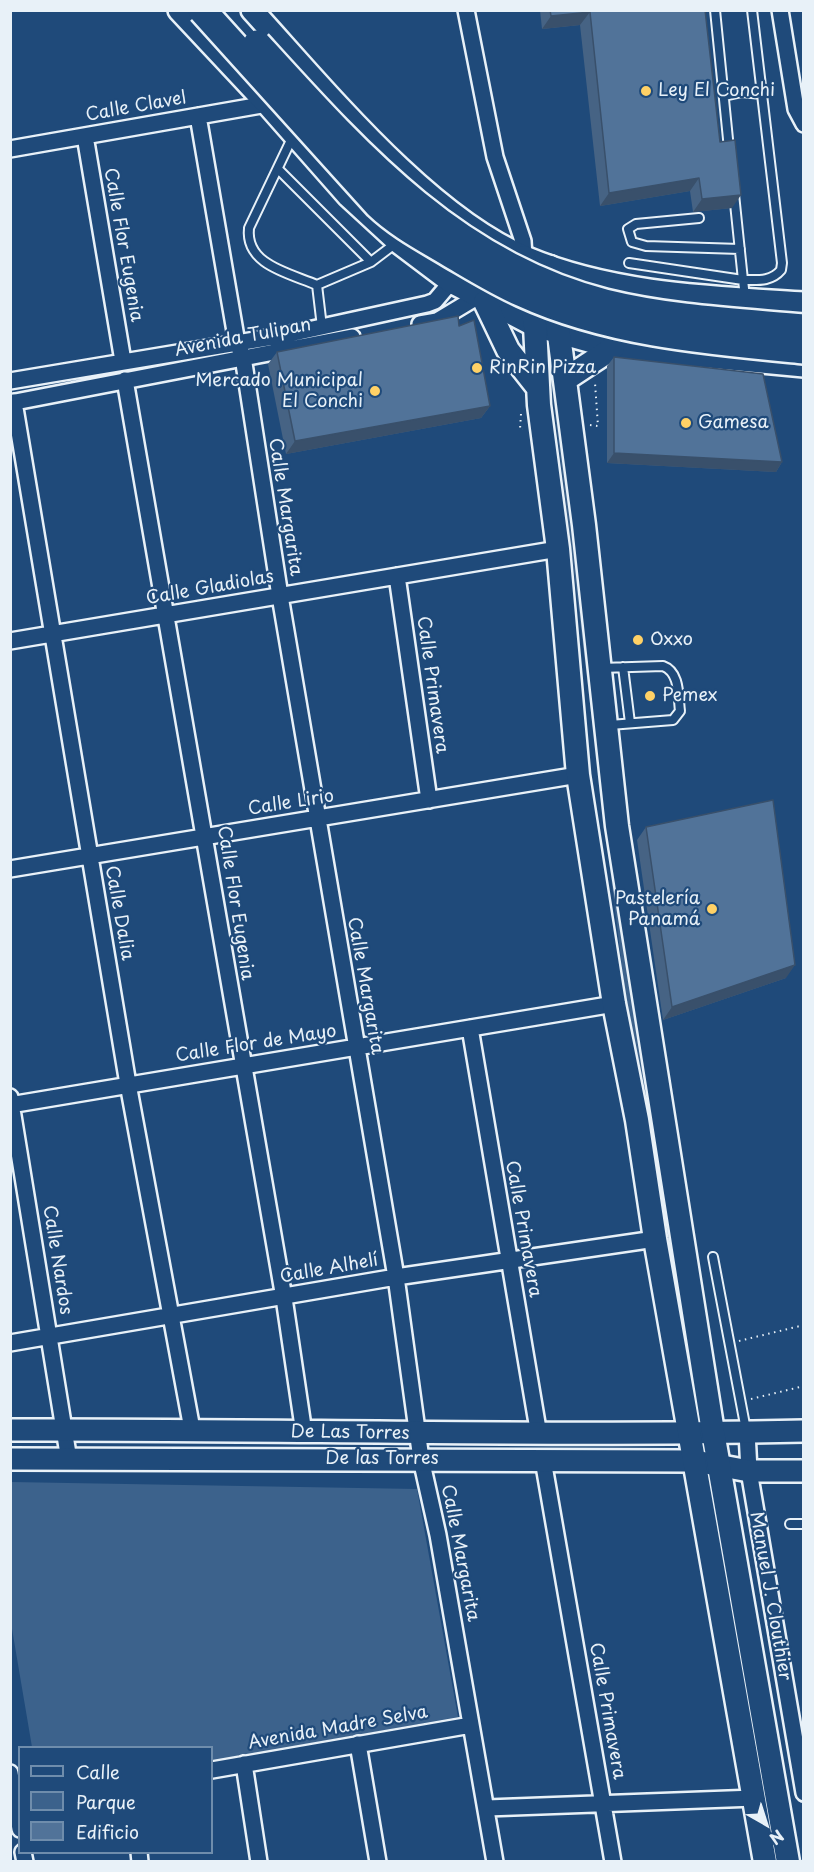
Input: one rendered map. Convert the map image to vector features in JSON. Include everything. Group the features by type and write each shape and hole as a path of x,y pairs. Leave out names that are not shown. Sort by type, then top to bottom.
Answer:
{"highway":[{"path":"202,10 378,205 396,222 469,265 523,293 590,317 667,334 804,350"},
{"path":"227,10 361,156 451,233 489,256 525,273 603,302 698,319 804,328"}],"main road":[{"path":"524,249 535,326 538,388 558,549 578,775 614,1004 637,1120 655,1239 765,1862"},
{"path":"550,267 566,379 617,826 713,1432 788,1862"},
{"path":"481,300 508,350 538,388"},
{"path":"566,379 613,348"}],"street":[{"path":"179,10 354,201 398,242 451,282 481,300 559,335 613,348 804,366"},
{"path":"252,10 326,92 396,162 435,198 475,228 524,249 550,267 602,282 744,290 804,303"},
{"path":"466,10 495,157 524,249"},
{"path":"780,10 796,109 804,124"},
{"name":"Calle Clavel","path":"10,149 267,104"},
{"name":"Calle Margarita","path":"198,116 240,350 317,819 396,1277 421,1459 438,1535 495,1862"},
{"name":"Calle Flor Eugenia","path":"85,136 123,361"},
{"path":"354,201 366,178 375,170 396,162"},
{"path":"398,242 423,225 433,208 435,198"},
{"name":"Avenida Tulipan","path":"12,403 125,380 427,304 435,301 451,282"},
{"path":"744,290 746,361"},
{"path":"407,327 437,321 481,300"},
{"name":"Avenida Tulipan","path":"327,331 364,335"},
{"name":"Avenida Tulipan","path":"10,381 123,361 240,350"},
{"name":"Calle Flor Eugenia","path":"125,380 241,1065 284,1298 304,1433"},
{"name":"Calle Dalia","path":"12,403 128,1084 192,1429"},
{"name":"Calle Gladiolas","path":"10,641 558,549"},
{"name":"Calle Primavera","path":"397,576 429,800"},
{"name":"Calle Lirio","path":"10,869 578,775"},
{"name":"Calle Flor de Mayo","path":"11,1102 356,1048 614,1004"},
{"name":"Calle Primavera","path":"470,1028 539,1435"},
{"name":"Calle Nardos","path":"11,1102 67,1430"},
{"name":"Calle Alhelí","path":"10,1343 50,1334 284,1298 396,1277 655,1239"},
{"name":"De Las Torres","path":"10,1430 192,1429 304,1433 539,1435 804,1431"},
{"path":"67,1430 69,1460"},
{"name":"Manuel J. Clouthier","path":"747,1432 748,1471 804,1793"},
{"name":"De las Torres","path":"10,1460 695,1461 748,1471 804,1471"},
{"name":"Calle Primavera","path":"543,1460 613,1862"},
{"name":"Avenida Madre Selva","path":"213,1770 471,1725"},
{"path":"358,1744 378,1862"},
{"path":"244,1764 259,1862"},
{"path":"10,1773 18,1820"},
{"path":"487,1809 755,1797"}],"lane":[{"path":"715,10 730,155"},
{"path":"629,263 744,290 767,280 781,270 752,10"},
{"path":"724,96 742,92 761,94"},
{"path":"294,134 249,228 248,239 253,253 261,261 317,285 371,262 398,242"},
{"path":"278,169 371,262"},
{"path":"734,190 744,290"},
{"path":"699,218 636,224 628,229 628,235 632,242 646,246 740,249"},
{"path":"317,285 327,331"},
{"path":"599,668 663,666 670,669 674,675 680,711 673,720 605,725"},
{"path":"623,667 630,723"},
{"path":"713,1257 743,1401 747,1432"},
{"path":"789,1524 804,1524"}],"path":[{"path":"589,417 589,425 598,426 594,377"},
{"path":"730,1344 804,1325"},
{"path":"743,1401 804,1386"}],"green space":[{"path":"550,337 701,1422 695,1419 625,992 546,340"},
{"path":"11,1482 417,1489 458,1717 213,1761 213,1746 32,1746 11,1623"}],"building":[{"name":"Ley El Conchi","path":"550,10 705,10 720,142 735,140 741,195 702,199 699,178 609,193 590,12 551,16"},
{"name":"Mercado Municipal El Conchi","path":"458,316 459,326 474,320 490,406 295,441 277,352"},
{"name":"Gamesa","path":"614,357 763,374 782,462 614,453"},
{"name":"Pastelería Panamá","path":"773,800 795,965 672,1007 646,827"}],"place":[{"name":"Ley El Conchi","path":"646,91"},
{"name":"RinRin Pizza","path":"477,368"},
{"name":"Mercado Municipal El Conchi","path":"375,391"},
{"name":"Gamesa","path":"686,423"},
{"name":"Oxxo","path":"638,640"},
{"name":"Pemex","path":"650,696"},
{"name":"Pastelería Panamá","path":"712,909"}]}
